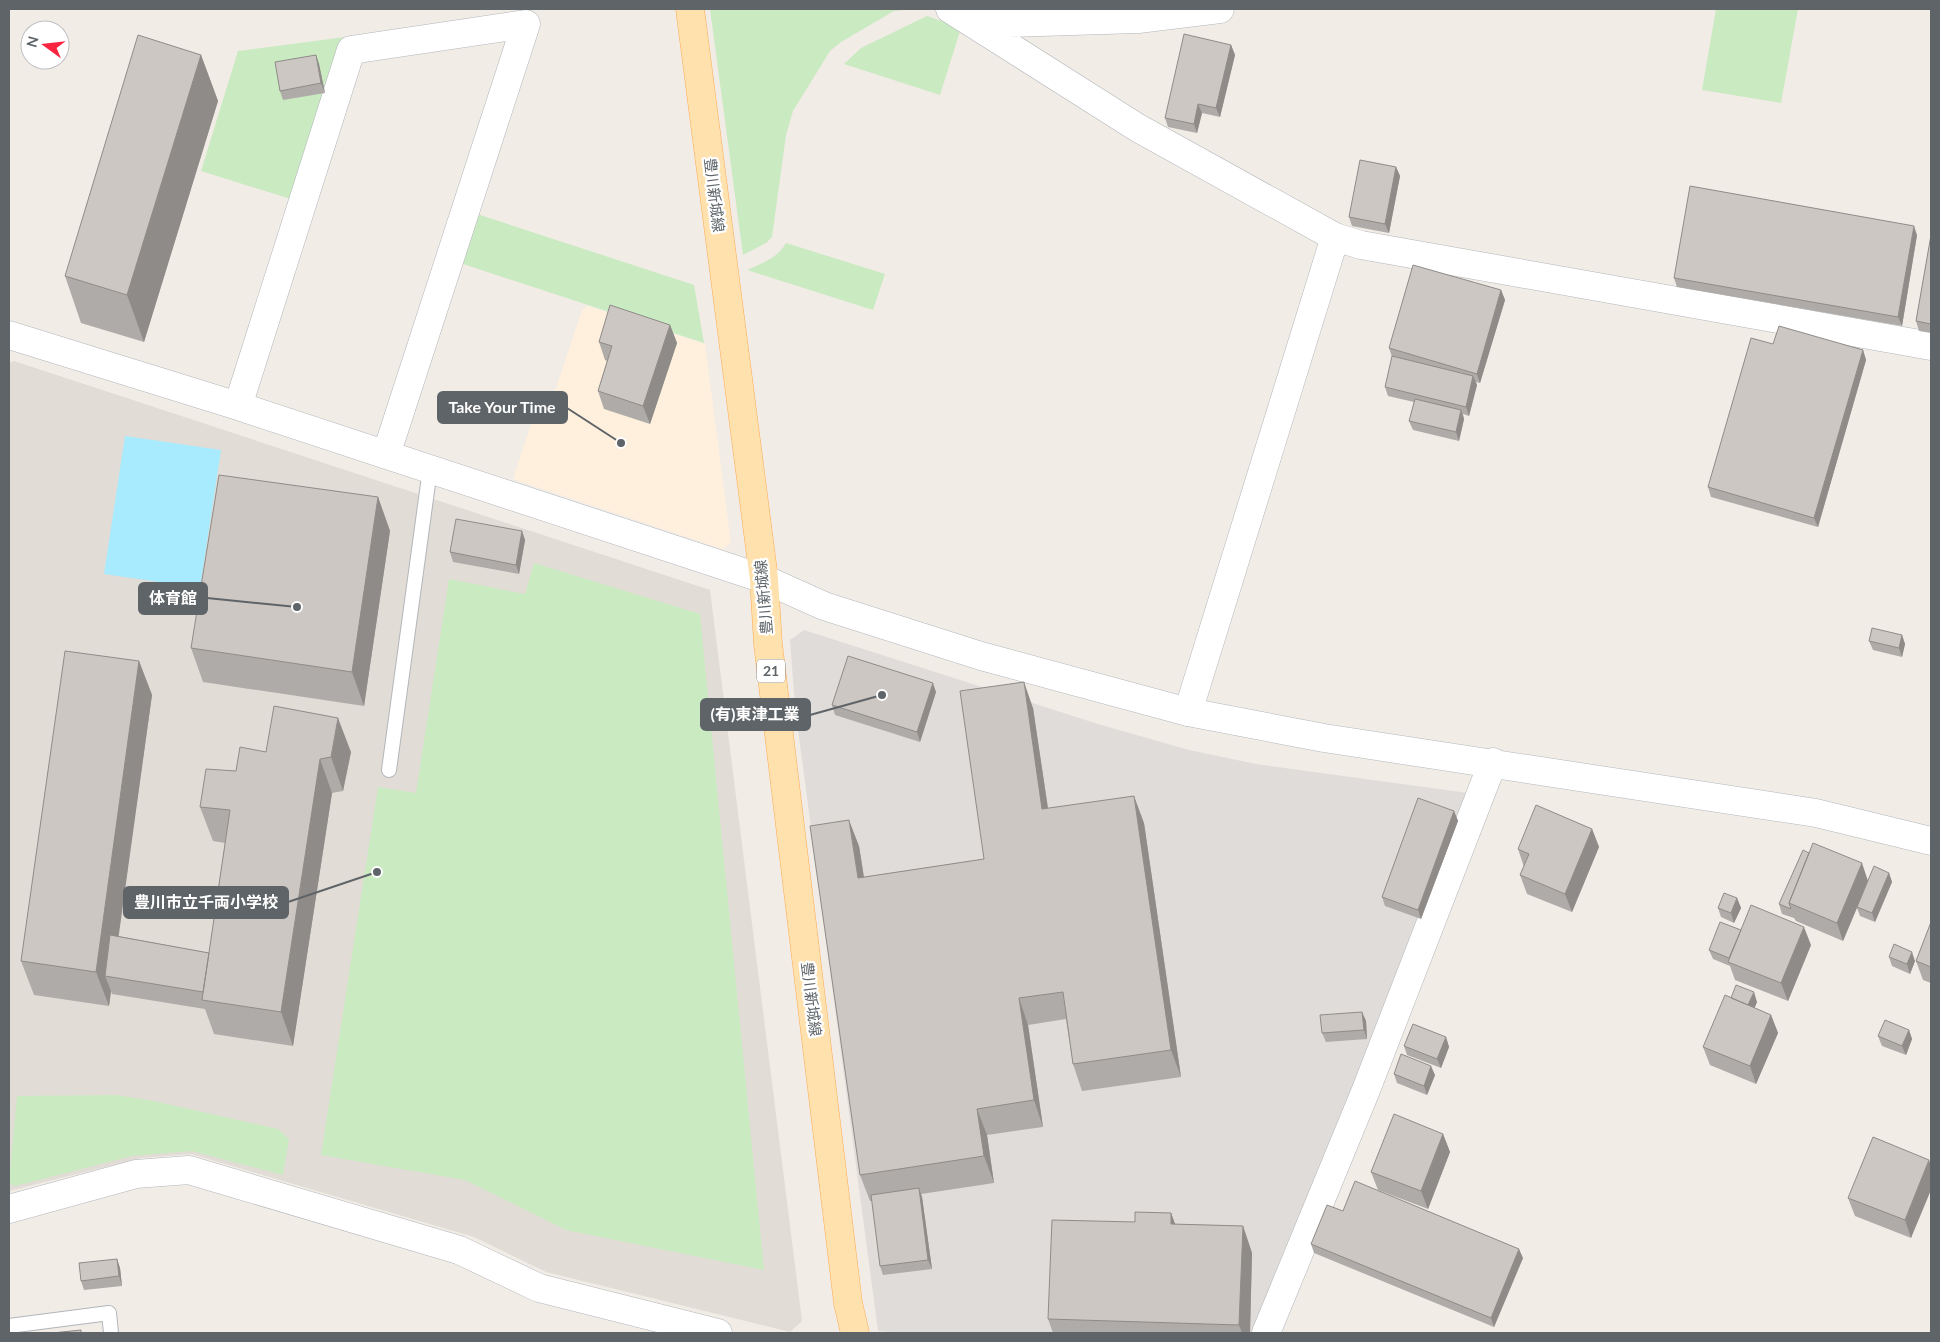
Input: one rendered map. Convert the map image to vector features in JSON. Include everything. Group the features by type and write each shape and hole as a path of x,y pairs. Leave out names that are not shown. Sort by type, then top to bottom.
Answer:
{"main road":[{"name":"豊川新城線","path":"690,9 764,579 768,644 848,1303 855,1333"}],"street":[{"path":"950,9 1138,128 1335,237 1361,245 1931,346"},
{"path":"974,24 1138,19 1220,9"},
{"path":"238,406 351,50 526,24 386,455"},
{"path":"1188,712 1335,237"},
{"path":"9,335 238,406 764,579 824,606 981,656 1188,712 1324,738 1492,762 1816,813 1931,841"},
{"path":"1266,1333 1366,1090 1492,762"},
{"path":"9,1209 136,1174 189,1170 459,1250 539,1288 718,1333"}],"lane":[{"path":"389,770 430,469"},
{"path":"9,1326 109,1313 111,1333"}],"shaded area":[{"path":"588,306 705,344 731,543 723,549 513,479 537,406 555,391 582,310"},
{"path":"14,361 710,590 802,1321 790,1332 546,1272 474,1237 191,1154 141,1158 9,1191 9,363"},
{"path":"804,630 1098,724 1189,750 1256,764 1468,793 1258,1333 905,1333 878,1331 795,707 790,640"}],"green space":[{"path":"710,9 912,9 894,11 841,42 830,51 793,111 786,135 772,237 766,243 743,255"},
{"path":"1716,9 1798,9 1781,103 1702,90"},
{"path":"927,16 961,28 940,95 844,64 861,48"},
{"path":"345,37 294,200 201,171 238,51"},
{"path":"477,214 694,285 704,343 460,263"},
{"path":"786,243 885,274 873,310 747,270 779,253"},
{"path":"534,563 700,614 764,1270 566,1230 465,1180 321,1155 378,787 416,793 449,579 525,594"},
{"path":"116,1095 153,1101 278,1129 289,1139 283,1175 192,1151 132,1156 15,1186 9,1183 17,1096"}],"water":[{"path":"125,436 221,450 200,588 104,574"}],"building":[{"path":"1184,34 1231,45 1216,108 1198,104 1194,124 1165,118"},
{"path":"138,35 201,55 127,295 65,276"},
{"path":"316,55 321,83 280,91 275,62"},
{"path":"1360,160 1396,167 1385,224 1349,217"},
{"path":"1690,186 1914,226 1898,317 1674,278"},
{"path":"1931,235 1931,324 1916,321"},
{"path":"1413,265 1501,290 1477,374 1389,348"},
{"path":"610,305 670,325 643,406 598,391 612,346 599,342"},
{"path":"1779,326 1863,350 1814,518 1708,487 1751,338 1773,344"},
{"path":"1392,356 1473,376 1466,407 1385,387"},
{"path":"1415,399 1461,410 1456,432 1409,421"},
{"path":"219,475 378,497 352,672 191,648"},
{"path":"456,519 522,531 516,565 450,552"},
{"path":"1872,628 1902,635 1899,648 1869,641"},
{"path":"65,651 139,661 96,972 21,961"},
{"path":"848,656 933,683 917,732 832,705"},
{"path":"1024,682 1042,809 1134,796 1171,1050 1073,1064 1063,992 1019,998 1034,1100 977,1109 984,1156 860,1175 810,826 849,820 858,878 984,859 960,691"},
{"path":"274,706 338,718 331,757 320,759 281,1012 202,1000 230,810 200,807 206,769 236,771 240,747 266,752"},
{"path":"1418,798 1454,811 1418,910 1382,897"},
{"path":"1536,805 1592,829 1565,894 1520,875 1529,854 1518,849"},
{"path":"1813,843 1862,863 1837,923 1789,903"},
{"path":"1803,850 1809,853 1789,903 1791,909 1779,904"},
{"path":"1874,866 1889,873 1872,913 1857,907"},
{"path":"1724,893 1737,898 1731,913 1718,908"},
{"path":"1751,905 1804,927 1781,983 1728,962"},
{"path":"1720,922 1741,930 1729,958 1709,950"},
{"path":"1931,922 1931,967 1916,961"},
{"path":"110,935 209,953 203,992 105,976"},
{"path":"1894,944 1912,952 1907,964 1889,957"},
{"path":"1736,985 1754,992 1748,1005 1731,998"},
{"path":"1725,995 1771,1015 1750,1066 1703,1047"},
{"path":"1362,1012 1364,1030 1322,1033 1320,1015"},
{"path":"1885,1020 1909,1030 1902,1046 1878,1036"},
{"path":"1413,1024 1446,1037 1437,1059 1404,1046"},
{"path":"1401,1054 1431,1066 1424,1086 1394,1074"},
{"path":"1394,1114 1443,1134 1421,1191 1371,1172"},
{"path":"1873,1137 1929,1160 1905,1220 1848,1198"},
{"path":"1355,1181 1519,1249 1491,1318 1311,1244 1327,1205 1343,1211"},
{"path":"919,1188 928,1260 880,1266 871,1195"},
{"path":"1135,1212 1171,1213 1171,1224 1243,1226 1239,1325 1048,1319 1052,1220 1135,1222"},
{"path":"117,1259 119,1276 81,1281 79,1263"},
{"path":"81,1330 81,1333 52,1333"}],"place":[{"name":"Take Your Time","path":"621,443"},
{"name":"体育館","path":"297,607"},
{"name":"(有)東津工業","path":"882,695"},
{"name":"豊川市立千両小学校","path":"377,872"}]}
